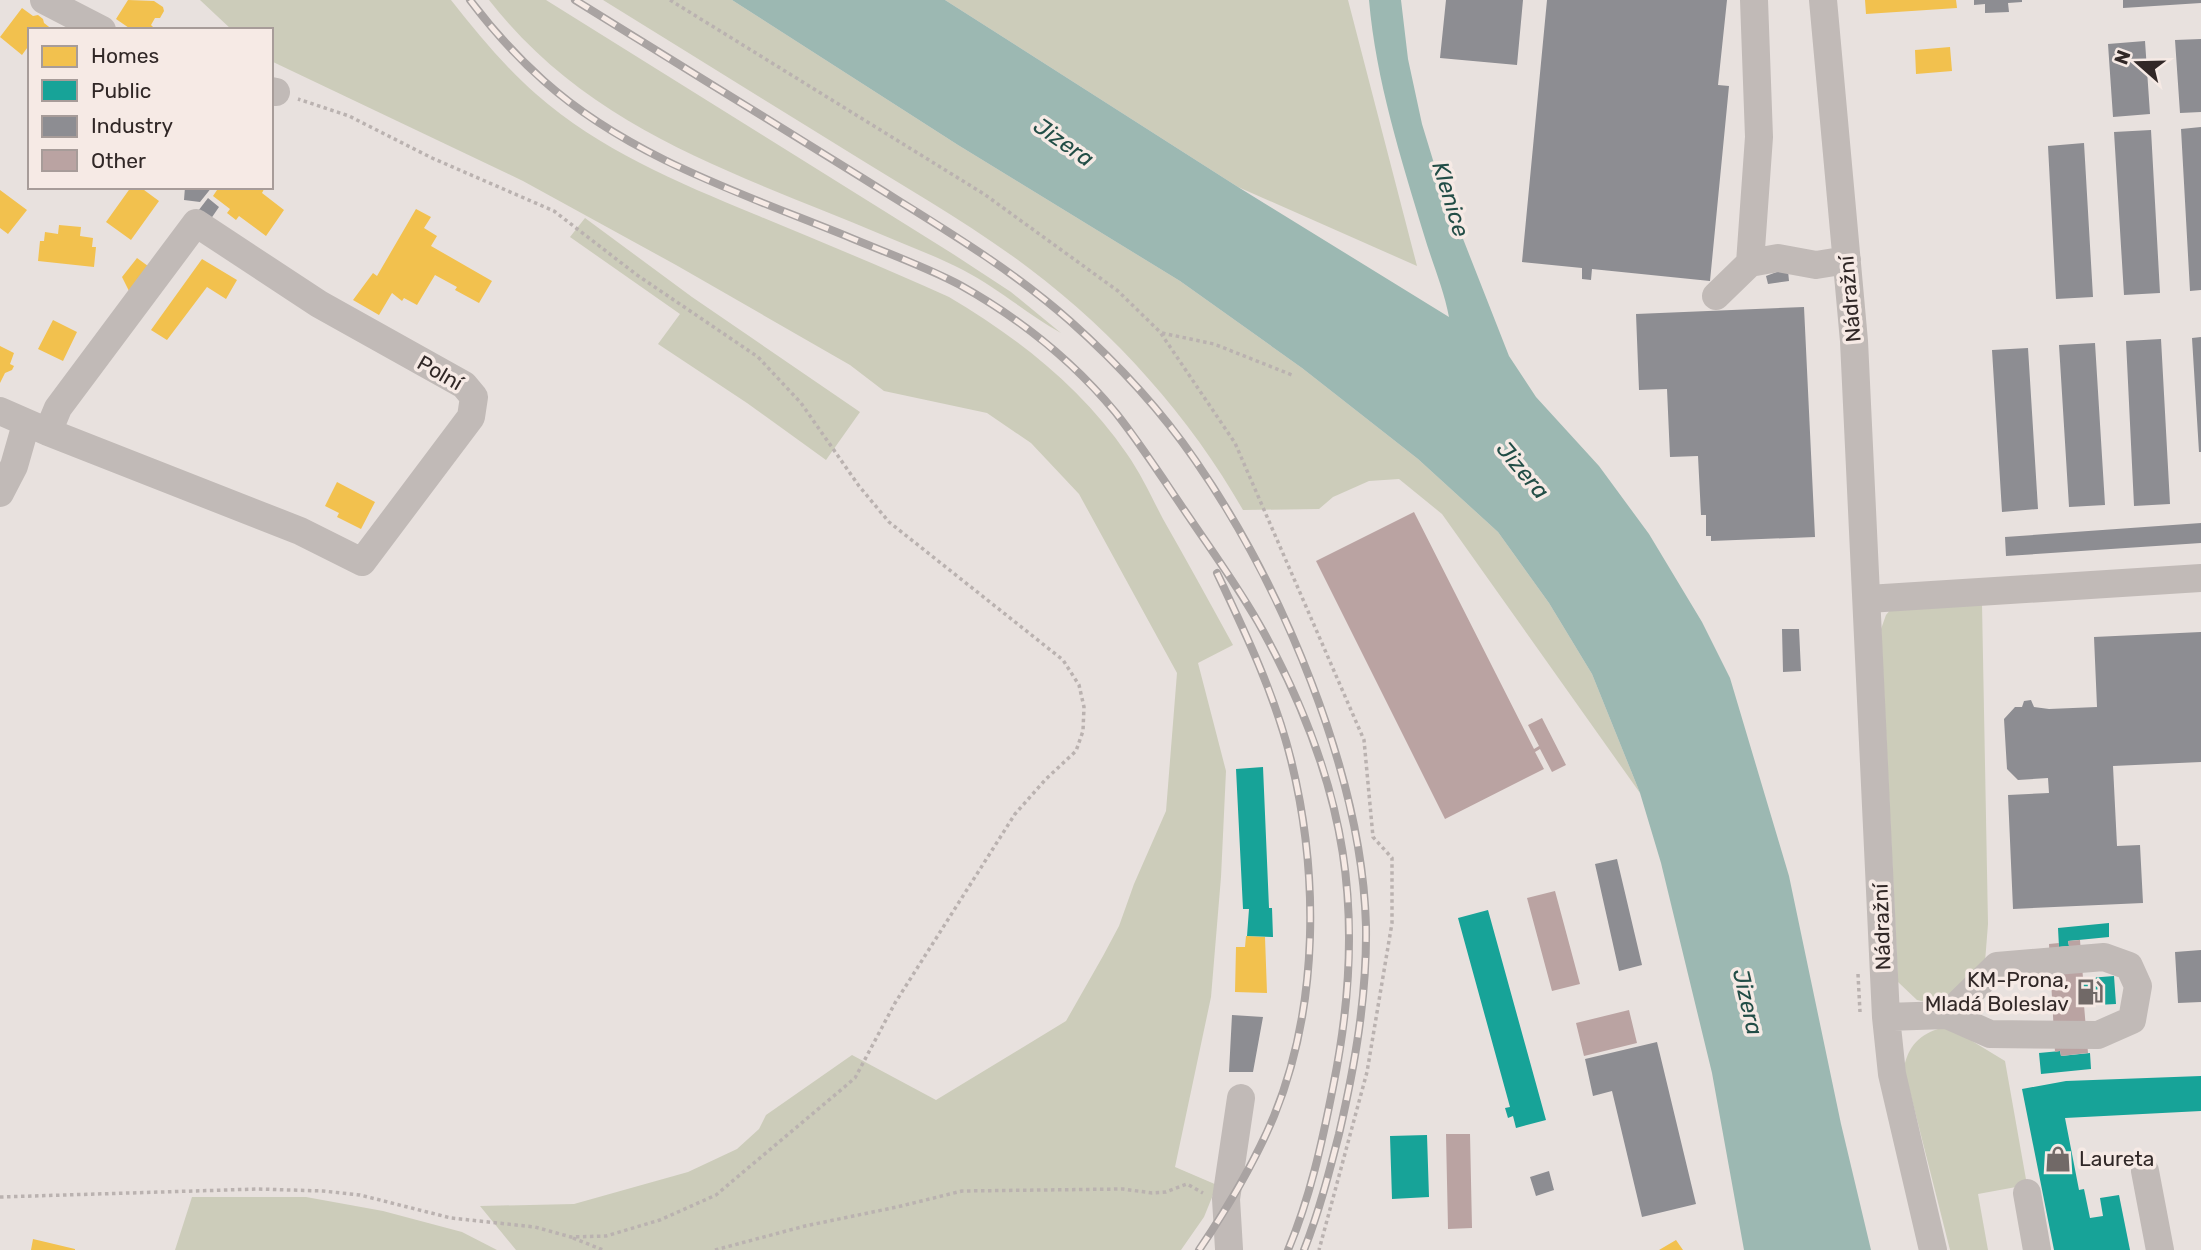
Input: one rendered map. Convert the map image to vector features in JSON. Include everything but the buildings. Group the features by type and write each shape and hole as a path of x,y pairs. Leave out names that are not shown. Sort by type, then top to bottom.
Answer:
{"street":[{"path":"44,0 98,28"},
{"path":"1750,263 1759,137 1754,0"},
{"name":"Nádražní","path":"1823,0 1854,341 1886,1017 1892,1073 1933,1250"},
{"name":"Polní","path":"0,411 37,428 300,531 362,562 471,417 474,397 464,386 319,304 196,223 58,408 37,428"},
{"path":"1716,296 1750,263 1778,258 1816,265 1847,260"},
{"path":"0,493 37,428"},
{"path":"1868,599 2201,578"},
{"path":"1886,1017 1947,1015 1990,1034 2098,1035 2132,1020 2138,986 2129,966 2104,957 1997,967 1947,1015"},
{"path":"1241,1098 1226,1199 1228,1250 1244,1250"},
{"path":"2145,1171 2160,1250"},
{"path":"2026,1193 2037,1250"}],"path":[{"path":"670,0 984,194 1118,291 1160,332 1235,443 1364,740 1374,837 1392,858 1392,923 1367,1072 1319,1250"},
{"path":"274,92 349,116 432,158 554,211 637,275 758,357 801,403 859,486 889,522 1063,660 1079,685 1084,708 1083,731 1076,751 1015,814 901,992 855,1078 716,1195 660,1220 606,1236 571,1237"},
{"path":"1160,332 1214,344 1292,375"},
{"path":"715,1250 805,1226 962,1191 1123,1189 1152,1193 1166,1192 1187,1184 1216,1203 1226,1199"},
{"path":"0,1197 258,1189 323,1191 360,1195 451,1218 535,1227 603,1250"}],"green space":[{"path":"200,0 451,0 491,49 524,83 586,132 668,177 949,297 999,329 1047,366 1109,430 1137,470 1233,645 1198,663 1226,771 1211,997 1175,1167 1217,1185 1204,1217 1181,1250 516,1250 480,1206 574,1204 688,1172 737,1149 759,1129 766,1115 852,1055 936,1100 1066,1021 1119,926 1166,811 1177,673 1079,494 1031,443 987,413 884,391 850,365 523,181 273,62 273,28 230,28"},
{"path":"489,0 546,0 953,254 1011,292 1061,333 954,265 722,168 670,144 621,116 574,84 530,45"},
{"path":"603,0 732,0 958,145 1180,281 1302,368 1418,459 1498,532 1549,603 1592,674 1640,793 1442,514 1399,479 1369,481 1333,497 1319,509 1243,510 1199,442 1148,379 1092,321 1030,269 963,222"},
{"path":"945,0 1348,0 1417,266 1238,187"},
{"path":"585,218 692,297 860,412 826,460 658,344 680,314 570,237"},
{"path":"1982,604 1988,924 1985,962 1938,1005 1917,1000 1898,982 1881,629 1891,609"},
{"path":"1941,1028 1954,1030 2005,1061 2027,1185 1978,1194 1988,1250 1950,1250 1904,1068 1916,1042"},
{"path":"192,1197 306,1197 383,1211 462,1232 497,1250 175,1250"}],"water":[{"name":"Jizera","path":"732,0 945,0 1238,187 1449,317 1391,119 1372,30 1369,0 1401,0 1408,59 1422,124 1436,170 1509,356 1536,397 1599,466 1649,534 1702,622 1730,678 1789,876 1841,1124 1871,1250 1744,1250 1712,1073 1661,863 1640,793 1592,674 1549,603 1498,532 1418,459 1302,368 1180,281 958,145"}],"railway":[{"path":"470,0 534,72 613,132 730,190 947,278 1024,326 1063,358 1116,413 1237,587 1292,688 1314,743 1331,798 1343,852 1348,908 1349,965 1333,1087 1315,1170 1288,1250"},
{"path":"575,0 944,229 1046,301 1104,353 1152,404 1195,460 1227,509 1286,622 1311,682 1333,744 1350,806 1361,867 1366,952 1359,1030 1339,1134 1304,1250"},
{"path":"1199,1250 1240,1185 1274,1116 1289,1074 1300,1030 1310,940 1306,848 1291,760 1268,688 1217,573"}],"place":[{"name":"KM-Prona, Mladá Boleslav","path":"2090,992"},
{"name":"Laureta","path":"2058,1159"}],"water label":[{"name":"Klenice","path":"1451,199"}]}
